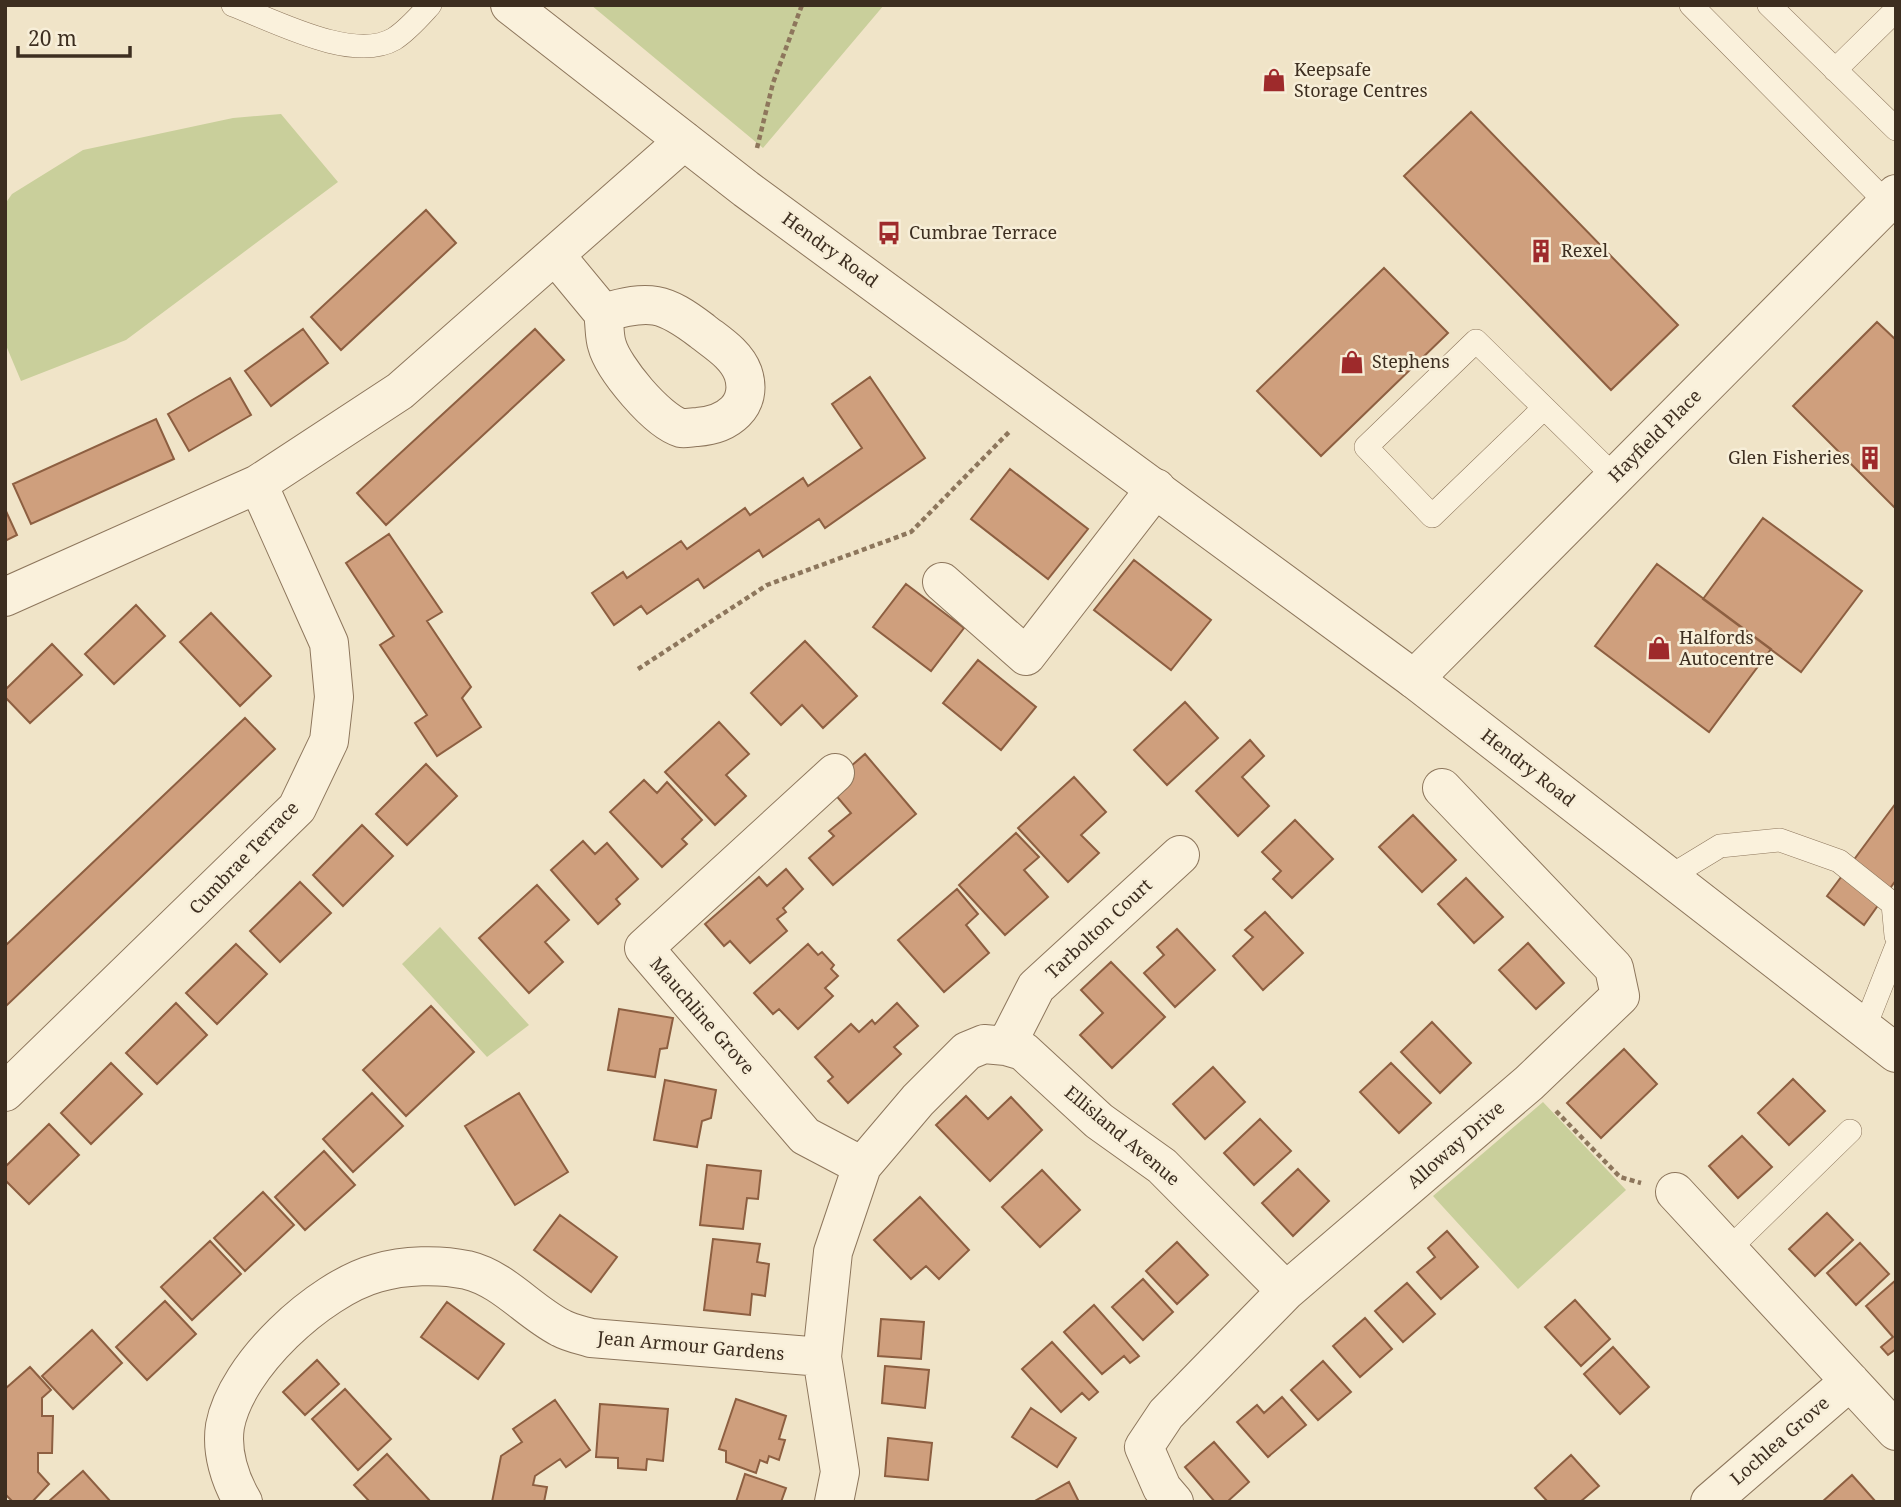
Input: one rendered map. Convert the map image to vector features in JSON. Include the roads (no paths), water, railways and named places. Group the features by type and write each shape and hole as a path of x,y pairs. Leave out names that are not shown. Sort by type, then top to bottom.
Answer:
{"street":[{"name":"Hendry Road","path":"510,5 746,189 1414,679 1896,1053"},
{"path":"5,597 258,484 400,391 684,141"},
{"name":"Hayfield Place","path":"1414,679 1891,198"},
{"path":"555,255 603,313"},
{"name":"Cumbrae Terrace","path":"5,1092 297,808 329,741 334,697 329,643 258,484"},
{"path":"942,582 1026,656 1156,488"},
{"name":"Mauchline Grove","path":"835,773 644,948 805,1136 862,1166"},
{"name":"Alloway Drive","path":"1174,1502 1162,1489 1144,1447 1166,1414 1286,1291 1529,1083 1620,996 1614,968 1442,788"},
{"name":"Tarbolton Court","path":"1006,1045 1036,987 1180,855"},
{"path":"834,1502 840,1472 822,1357 833,1252 862,1166 918,1100 967,1051 984,1044 1006,1045"},
{"name":"Ellisland Avenue","path":"1006,1045 1023,1051 1098,1121 1162,1166 1286,1291"},
{"path":"1675,1192 1896,1431"},
{"name":"Jean Armour Gardens","path":"243,1502 233,1484 226,1457 225,1428 232,1402 251,1372 279,1338 340,1290 375,1273 406,1267 467,1270 496,1281 562,1329 591,1338 822,1357"},
{"name":"Lochlea Grove","path":"1710,1502 1850,1381"}],"lane":[{"path":"233,5 313,37 359,47 392,40 430,5"},
{"path":"1691,5 1891,198"},
{"path":"1769,5 1896,129"},
{"path":"1835,70 1896,10"},
{"path":"1544,408 1432,516 1366,447 1476,341 1615,477"},
{"path":"1669,877 1720,846 1780,840 1839,861 1893,904 1896,936"},
{"path":"1864,1029 1896,948"},
{"path":"1729,1250 1850,1130"}],"place":[{"name":"Keepsafe Storage Centres","path":"1274,80"},
{"name":"Cumbrae Terrace","path":"889,233"},
{"name":"Rexel","path":"1541,251"},
{"name":"Stephens","path":"1352,362"},
{"name":"Glen Fisheries","path":"1870,458"},
{"name":"Halfords Autocentre","path":"1659,648"}]}
